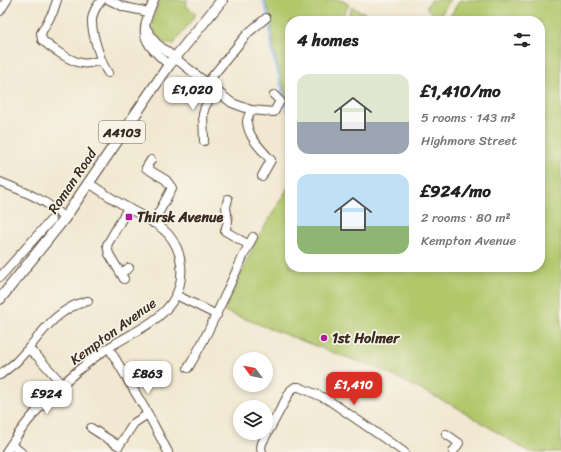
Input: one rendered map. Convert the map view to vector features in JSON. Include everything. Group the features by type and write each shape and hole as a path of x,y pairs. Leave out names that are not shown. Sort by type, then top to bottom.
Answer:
{"main road":[{"name":"Roman Road","path":"0,299 64,219 172,61 222,0"}],"street":[{"path":"0,11 7,0"},
{"path":"57,0 41,33 42,40 74,60 82,63 88,64 101,60"},
{"path":"102,0 94,12 92,20 101,60 108,73"},
{"path":"109,0 124,7 149,12"},
{"path":"154,0 149,12 146,28 156,43 172,61 232,103 251,110 274,112 280,101 274,95"},
{"path":"206,84 248,33 266,18"},
{"path":"204,141 203,114 205,107 215,90"},
{"path":"251,110 247,121 250,133 258,146 271,160 262,176"},
{"path":"151,160 146,168 166,180 172,188 153,223"},
{"path":"0,182 23,191 56,210 64,219"},
{"name":"Kempton Avenue","path":"8,449 29,420 79,370 109,348 138,331 160,315 176,296 180,278 180,255 168,234 89,183"},
{"path":"228,199 226,207 228,220 225,231 249,245"},
{"path":"128,208 107,245 109,254 122,276 129,268"},
{"name":"Roman Road","path":"0,277 51,220"},
{"path":"188,368 217,315 253,237"},
{"path":"176,296 217,315"},
{"path":"0,375 16,362 52,320 76,304 88,301"},
{"path":"109,348 148,414 168,452"},
{"path":"28,349 38,356 63,385"},
{"path":"261,450 262,443 291,390 295,387 299,387 327,399 404,452"},
{"path":"91,428 119,446 134,423 148,414"},
{"path":"446,434 459,444 453,452"},
{"path":"8,449 21,452"}],"green space":[{"path":"160,0 188,0 185,5 196,14 173,45 164,43 158,39 153,28 155,14"},
{"path":"265,0 342,0 349,5 343,16 285,16 285,93 274,53 271,20"},
{"path":"431,0 450,0 441,15 433,13 426,8"},
{"path":"460,0 561,0 561,452 529,452 456,407 375,367 339,355 224,311 257,239 285,192 285,272 545,272 545,16 450,16"},
{"path":"352,7 365,13 364,16 348,16"}],"waterway":[{"path":"263,0 269,19 272,52 285,101"}],"place":[{"name":"Thirsk Avenue","path":"129,217"},
{"name":"1st Holmer","path":"324,338"}]}
